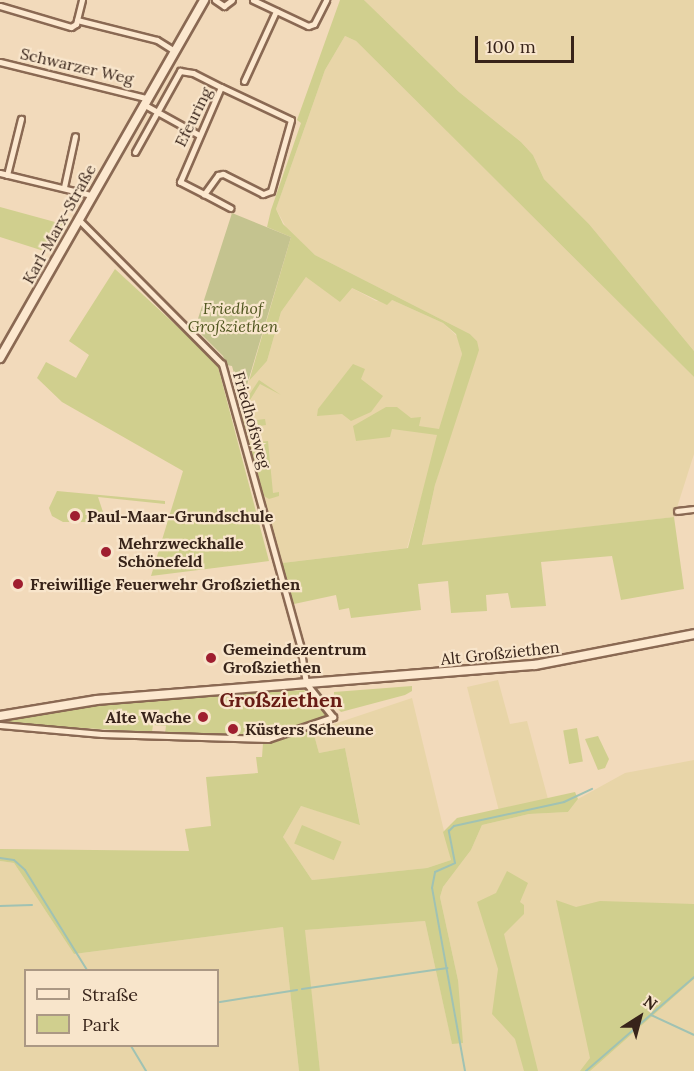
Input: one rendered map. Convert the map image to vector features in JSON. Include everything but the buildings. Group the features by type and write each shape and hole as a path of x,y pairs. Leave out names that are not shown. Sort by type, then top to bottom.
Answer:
{"street":[{"path":"9,0 3,7 71,27 77,20 82,0"},
{"name":"Karl-Marx-Straße","path":"0,358 173,50 204,0"},
{"path":"215,0 224,6 232,0"},
{"path":"253,0 308,26 314,24 326,0"},
{"path":"244,81 276,11"},
{"path":"77,20 157,40 173,50"},
{"name":"Schwarzer Weg","path":"0,62 145,101"},
{"path":"135,152 183,69 221,87"},
{"name":"Efeuring","path":"204,194 218,175 223,174 263,194 271,191 291,131 288,117 221,87 179,179 204,194 230,208"},
{"path":"145,101 157,112 199,135"},
{"path":"7,175 21,119"},
{"path":"64,187 75,136"},
{"path":"0,173 92,195"},
{"name":"Friedhofsweg","path":"78,219 222,364 300,645 306,683"},
{"path":"677,511 694,509"},
{"name":"Alt Großziethen","path":"0,716 97,700 535,665 694,634"},
{"path":"0,725 102,734 268,739 333,717 306,683"}],"shaded area":[{"path":"364,0 694,0 694,351 589,224 544,179 533,155 521,142 459,92"},
{"path":"345,36 356,41 694,377 694,454 674,517 422,546 435,485 477,341 470,334 315,255 287,229 276,209 325,70"},
{"path":"306,277 352,288 376,301 392,300 443,323 458,337 462,354 407,548 282,563 240,411 249,381 267,361 281,312"},
{"path":"498,680 510,724 527,721 548,799 499,811 467,687"},
{"path":"412,698 451,860 427,868 312,880 283,837 301,806 360,824 345,748 319,753 313,731"},
{"path":"694,760 694,1071 320,1071 304,930 425,921 452,1043 458,980 440,897 443,887 471,850 482,825 529,814 568,812 578,799 625,773"},
{"path":"0,861 14,863 74,954 283,927 299,1071 0,1071"}],"green space":[{"path":"340,0 364,0 459,92 521,142 533,155 544,179 589,224 694,351 694,377 356,41 345,36 325,70 276,209 283,224 315,255 470,334 477,341 479,350 435,485 422,545 674,517 684,589 621,600 612,556 541,562 546,606 511,608 508,593 486,595 487,611 451,613 448,581 418,584 421,610 351,618 349,608 339,610 336,595 294,604 282,563 408,548 437,435 392,429 390,437 356,441 353,426 386,407 397,407 411,418 421,417 419,426 439,429 462,354 456,334 443,323 392,300 387,305 352,288 340,302 306,277 281,312 267,361 249,381 291,237 267,227 271,210 301,123 297,120"},
{"path":"0,207 66,225 50,253 0,237"},
{"name":"Friedhof Großziethen","path":"232,213 291,237 242,402 232,366 226,365 223,356 195,328"},
{"path":"115,269 217,363 269,561 151,576 183,471 62,402 37,378 46,362 76,378 89,355 69,341"},
{"path":"353,364 365,369 361,379 383,396 371,412 351,421 342,414 317,416 318,409"},
{"path":"259,380 281,395 260,384 250,400 249,411 256,420 265,419 266,425 245,428 243,420 249,395"},
{"path":"268,441 273,493 279,492 279,496 269,499 264,496 249,443"},
{"path":"57,491 165,501 165,504 98,497 103,512 96,522 63,522 52,516 49,508"},
{"path":"412,686 412,691 405,695 341,712 334,705 334,692"},
{"path":"306,690 331,722 313,731 319,753 345,748 360,825 301,806 283,837 312,880 427,868 451,860 443,832 457,818 575,792 578,799 568,812 529,814 482,825 471,850 443,887 440,897 458,980 463,1043 452,1044 425,921 305,930 320,1071 299,1071 283,927 74,954 14,863 0,861 0,849 189,851 185,829 211,826 206,777 258,773 256,757 262,757 263,743 257,735 165,733 166,726 153,725 152,732 9,723 7,718 139,700"},
{"path":"577,728 583,761 569,764 563,730"},
{"path":"598,736 609,759 605,768 598,770 585,739"},
{"path":"302,825 342,842 334,860 294,843"},
{"path":"507,871 528,883 520,902 524,905 524,914 504,934 538,1071 524,1071 515,1039 492,1014 498,969 477,902 496,893"},
{"path":"556,900 576,907 600,901 694,904 694,979 590,1071 580,1071 590,1058"}],"waterway":[{"path":"465,1071 432,888 435,872 455,863 449,831 454,826 564,802 592,789"},
{"path":"0,858 14,860 25,870 86,969"},
{"path":"0,906 32,905"},
{"path":"302,989 447,968"},
{"path":"586,1071 694,977"},
{"path":"220,1002 297,990"},
{"path":"651,1015 694,1035"},
{"path":"132,1047 146,1071"}],"place":[{"name":"Paul-Maar-Grundschule","path":"75,516"},
{"name":"Mehrzweckhalle Schönefeld","path":"106,552"},
{"name":"Freiwillige Feuerwehr Großziethen","path":"18,584"},
{"name":"Gemeindezentrum Großziethen","path":"211,658"},
{"name":"Alte Wache","path":"203,717"},
{"name":"Küsters Scheune","path":"233,729"}],"district":[{"name":"Großziethen","path":"281,699"}]}
